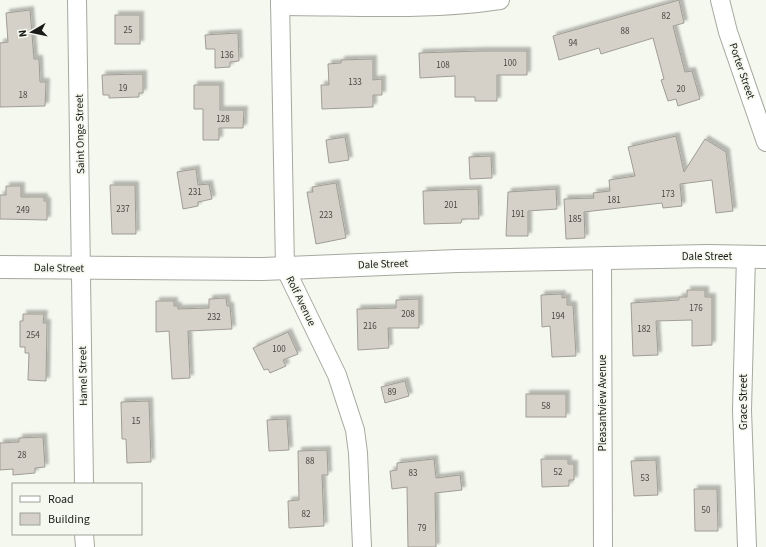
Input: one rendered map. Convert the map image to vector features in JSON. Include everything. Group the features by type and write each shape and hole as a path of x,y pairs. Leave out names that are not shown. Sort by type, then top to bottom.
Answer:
{"street":[{"name":"Saint Onge Street","path":"77,0 81,268"},
{"path":"280,3 407,7 473,4 500,0"},
{"name":"Porter Street","path":"720,0 728,32 766,142"},
{"name":"Rolf Avenue","path":"280,3 285,268 337,375 355,430 358,454 362,547"},
{"name":"Dale Street","path":"0,267 285,268 457,261 756,257"},
{"name":"Grace Street","path":"747,547 742,410 756,257"},
{"name":"Pleasantview Avenue","path":"602,258 603,547"},
{"name":"Hamel Street","path":"81,268 84,483"},
{"path":"84,535 85,547"}],"building":[{"path":"679,0 684,23 673,26 685,72 692,71 700,99 678,106 676,99 668,101 661,80 664,79 653,38 601,54 599,48 559,60 553,36"},
{"path":"30,10 34,59 39,59 40,82 46,82 45,106 0,107 0,43 8,42 6,13"},
{"path":"115,15 140,15 140,44 115,44"},
{"path":"238,33 239,61 230,62 230,67 215,68 215,49 206,49 205,35"},
{"path":"527,51 527,75 497,75 497,101 475,101 475,97 455,97 455,76 420,78 419,53"},
{"path":"373,59 373,80 382,79 382,95 373,95 373,107 322,109 321,85 329,85 328,64 341,63 341,60"},
{"path":"143,74 143,93 139,93 139,97 109,98 109,95 103,95 102,75"},
{"path":"194,85 220,85 220,110 244,110 243,128 219,128 219,140 203,140 203,109 194,109"},
{"path":"676,136 684,172 705,139 726,152 733,211 716,213 712,180 680,184 682,206 663,208 662,203 584,212 585,238 566,239 564,199 594,198 593,193 610,191 609,180 635,176 628,147"},
{"path":"345,137 349,160 329,163 326,140"},
{"path":"491,156 492,178 470,179 469,157"},
{"path":"196,169 198,185 209,184 212,199 198,202 198,206 183,209 177,172"},
{"path":"336,183 346,238 316,244 307,192 313,192 312,187"},
{"path":"110,185 135,185 136,234 112,234"},
{"path":"6,186 21,186 21,197 44,197 44,201 47,201 47,220 0,219 0,195 6,195"},
{"path":"478,189 479,219 462,219 461,223 424,224 423,191"},
{"path":"556,189 557,209 528,211 528,236 506,236 508,192"},
{"path":"687,290 705,290 705,297 712,297 712,345 692,346 692,320 656,321 658,355 633,356 631,303 679,300 679,297 687,297"},
{"path":"562,294 562,298 567,297 567,305 573,305 576,356 552,357 550,326 542,327 541,295"},
{"path":"226,298 227,306 230,306 232,329 188,331 190,378 172,379 169,331 156,332 156,301 174,301 174,306 178,306 178,309 209,308 209,299"},
{"path":"419,299 419,328 388,328 389,348 358,350 357,309 396,308 396,300"},
{"path":"23,314 44,314 43,323 47,323 46,381 28,380 29,353 25,353 25,347 20,347 20,321 23,321"},
{"path":"288,332 298,354 283,360 286,366 270,373 268,369 264,370 253,348"},
{"path":"405,381 409,396 385,403 381,387"},
{"path":"526,394 566,394 566,417 526,417"},
{"path":"149,401 151,462 127,463 126,439 122,439 121,402"},
{"path":"287,419 289,450 269,451 267,420"},
{"path":"43,437 45,467 35,468 35,473 13,475 13,469 0,470 0,443 19,442 19,438"},
{"path":"327,450 328,475 322,475 324,526 289,528 288,501 299,500 298,451"},
{"path":"434,459 436,478 460,475 462,490 435,493 436,547 408,547 407,487 392,489 390,471 397,470 397,463"},
{"path":"541,459 568,459 568,464 574,464 574,480 569,480 569,486 542,487"},
{"path":"656,460 658,495 634,496 631,461"},
{"path":"694,489 717,489 718,531 695,531"}]}
